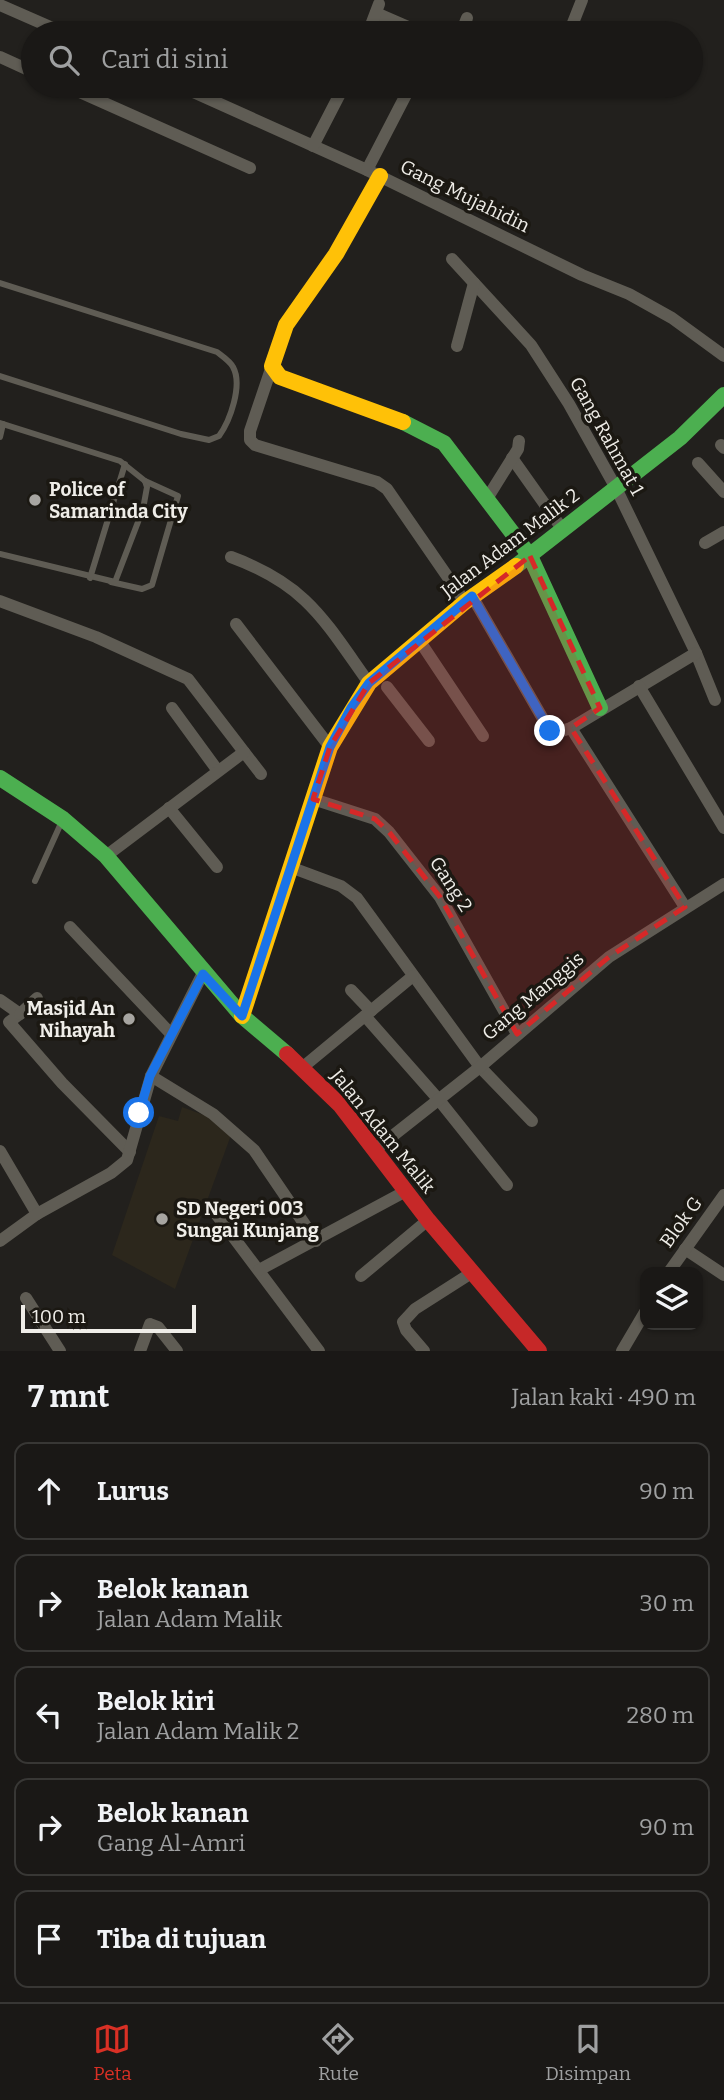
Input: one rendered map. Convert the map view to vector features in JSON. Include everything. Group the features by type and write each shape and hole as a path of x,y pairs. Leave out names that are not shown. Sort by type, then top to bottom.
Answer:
{"street":[{"path":"574,21 582,0"},
{"path":"0,5 37,21"},
{"path":"372,21 377,8 400,21"},
{"path":"0,57 21,67"},
{"path":"95,98 250,168"},
{"name":"Gang Mujahidin","path":"207,98 374,173 582,275 629,294 672,318 724,356"},
{"path":"313,146 338,98"},
{"path":"405,98 374,173 329,265 274,345 272,366 250,430 250,440 255,445 377,482 387,489 469,599 550,731 555,733 571,727 696,653"},
{"name":"Gang Rahmat 1","path":"452,259 531,345 616,488 696,653 715,700"},
{"path":"457,346 474,283"},
{"path":"272,366 280,377 430,433 456,456 530,556 600,708"},
{"name":"Jalan Adam Malik 2","path":"242,1016 330,747 351,708 419,640 680,438 724,395"},
{"path":"488,497 512,458 519,441"},
{"path":"512,458 563,530"},
{"path":"698,463 724,492"},
{"path":"705,543 724,532"},
{"path":"231,557 269,571 299,592 429,741"},
{"path":"0,601 96,637 188,679 261,774"},
{"path":"236,624 330,747"},
{"path":"419,640 483,736"},
{"path":"639,686 724,828"},
{"path":"172,709 218,771"},
{"path":"571,727 685,907"},
{"path":"106,856 244,752"},
{"name":"Jalan Adam Malik","path":"0,778 63,819 106,856 203,974 242,1016 303,1067 376,1149 428,1220 539,1351"},
{"name":"Gang 2","path":"313,799 375,819 389,832 440,897 517,1034"},
{"path":"169,808 217,867"},
{"path":"290,866 341,886 357,898 480,1067 531,1121"},
{"name":"Gang Manggis","path":"376,1149 480,1067 609,957 724,884"},
{"path":"70,927 171,1034"},
{"path":"0,1241 37,1214 120,1167 130,1152 150,1076 203,974"},
{"path":"303,1067 413,976"},
{"path":"351,989 368,1014 507,1185"},
{"path":"37,998 4,1026 130,1152"},
{"path":"0,1000 20,1014"},
{"path":"150,1076 213,1114 254,1150 316,1241"},
{"path":"0,1151 37,1214"},
{"path":"260,1270 406,1191"},
{"name":"Blok G","path":"672,1267 724,1195"},
{"path":"216,1214 319,1351"},
{"path":"361,1276 428,1220"},
{"path":"685,1249 724,1275"},
{"path":"424,1351 406,1330 403,1322 415,1310 473,1272"},
{"path":"26,1298 60,1351"},
{"path":"622,1351 640,1320"},
{"path":"140,1351 150,1324 158,1327 177,1351"}],"lane":[{"path":"0,283 217,352 232,365 236,375 230,414 219,436 209,440 181,434 0,376"},
{"path":"0,437 2,424 125,464 145,481 178,496 152,585 142,589 0,554"},
{"path":"90,578 125,464"},
{"path":"109,582 118,579 143,509 147,487 145,481"},
{"path":"35,881 63,819"}],"highlighted area":[{"path":"530,556 600,708 571,728 685,907 609,957 517,1034 440,897 389,832 375,819 313,799 330,747 369,683"}],"shaded area":[{"name":"SD Negeri 003 Sungai Kunjang","path":"182,1107 220,1121 231,1135 175,1289 112,1255 159,1116 178,1121"}],"traffic: fast":[{"path":"516,566 680,438 724,395"},
{"path":"403,422 444,443 530,556 600,708"},
{"path":"0,778 63,819 106,856 242,1016 287,1054"}],"traffic: slow":[{"path":"380,176 336,254 286,325 272,366 280,377 403,422"},
{"path":"242,1016 330,747 369,683 465,602 516,566"}],"traffic: jam":[{"path":"287,1054 340,1105 428,1220 539,1351"}],"place":[{"name":"Police of Samarinda City","path":"35,500"},
{"name":"Masjid An Nihayah","path":"129,1019"},
{"name":"SD Negeri 003 Sungai Kunjang","path":"162,1219"}],"route":[{"path":"139,1113 150,1076 203,974 242,1016 330,747 351,708 377,675 472,596 550,731"}]}
